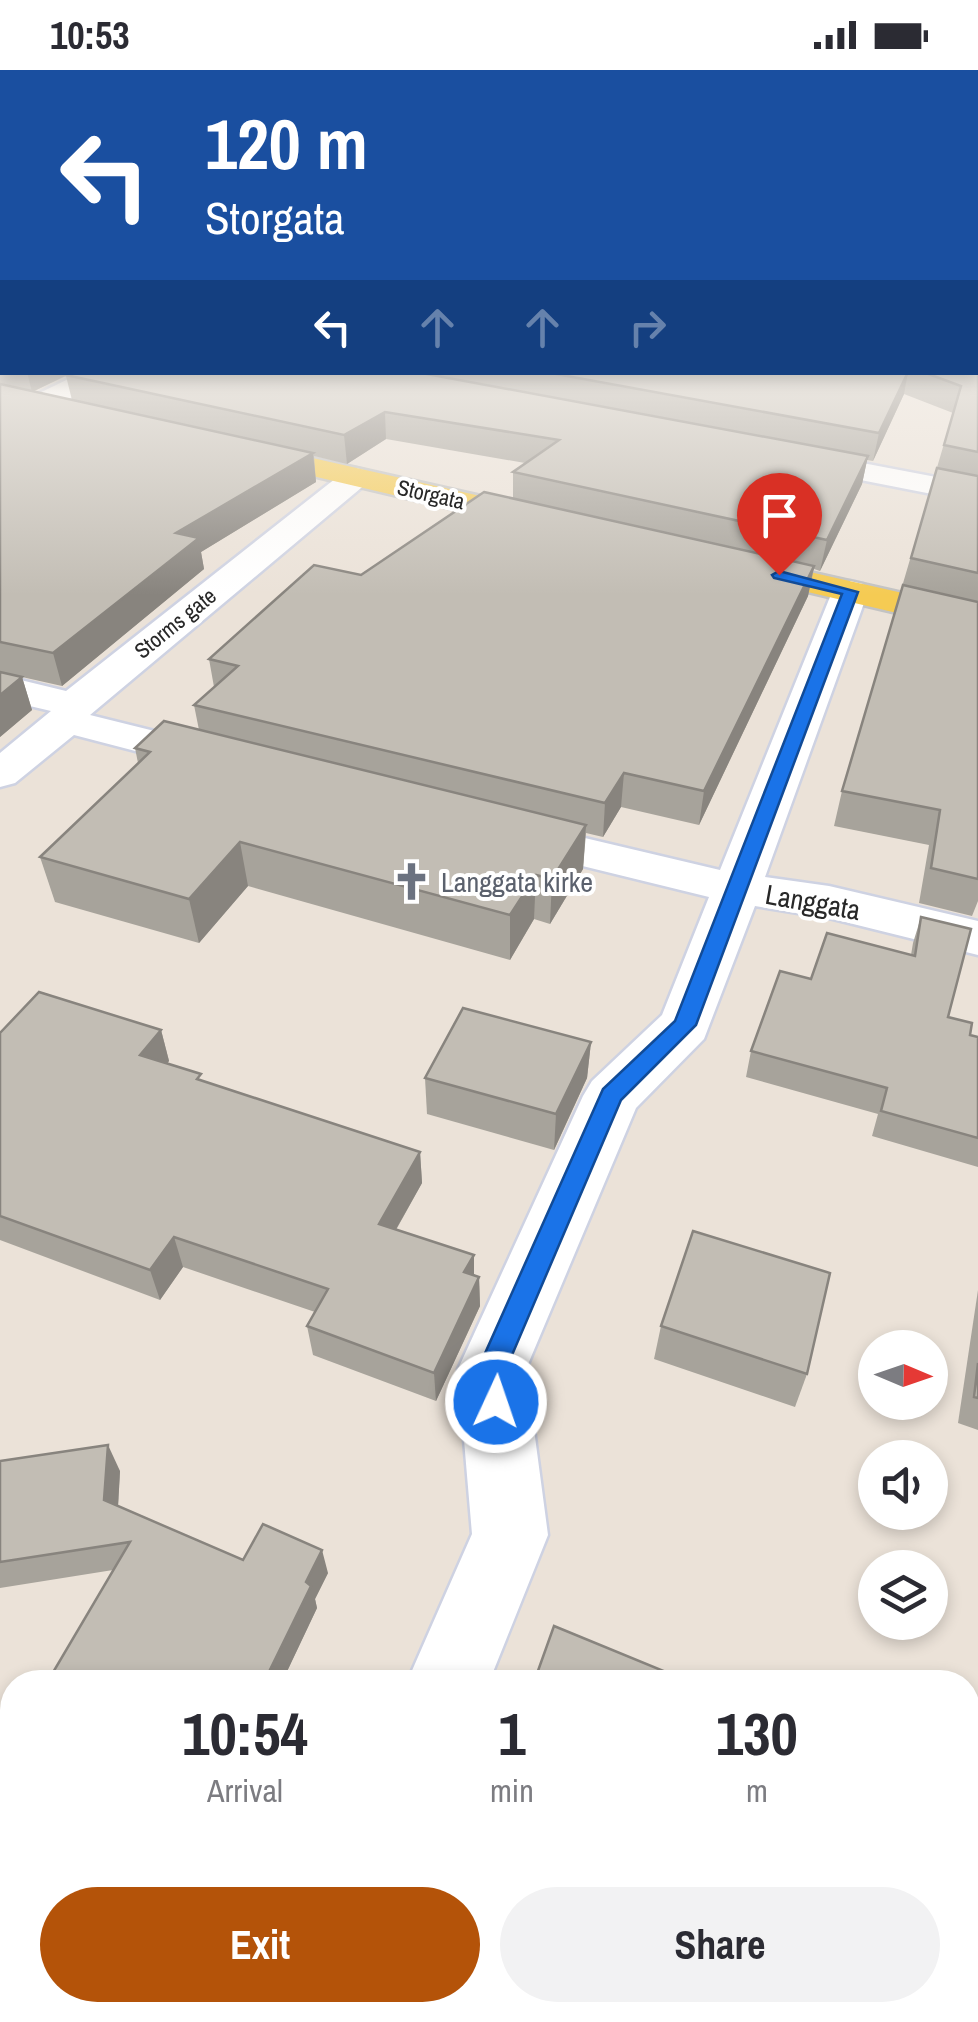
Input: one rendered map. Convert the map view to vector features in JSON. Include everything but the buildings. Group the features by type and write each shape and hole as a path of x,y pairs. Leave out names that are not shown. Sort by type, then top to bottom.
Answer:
{"main road":[{"path":"72,413 94,418"},
{"name":"Storgata","path":"206,443 570,526"},
{"path":"701,557 978,621"}],"street":[{"path":"764,454 978,494"},
{"name":"Storms gate","path":"0,774 356,477"},
{"path":"453,1670 510,1535 492,1369 612,1096 684,1025 850,592"},
{"path":"0,687 70,713 258,770"},
{"name":"Langgata","path":"469,824 734,888 829,902 978,938"}],"place":[{"name":"Langgata kirke","path":"411,882"}],"route":[{"path":"496,1402 492,1369 612,1096 684,1025 850,592 779,575"}]}
